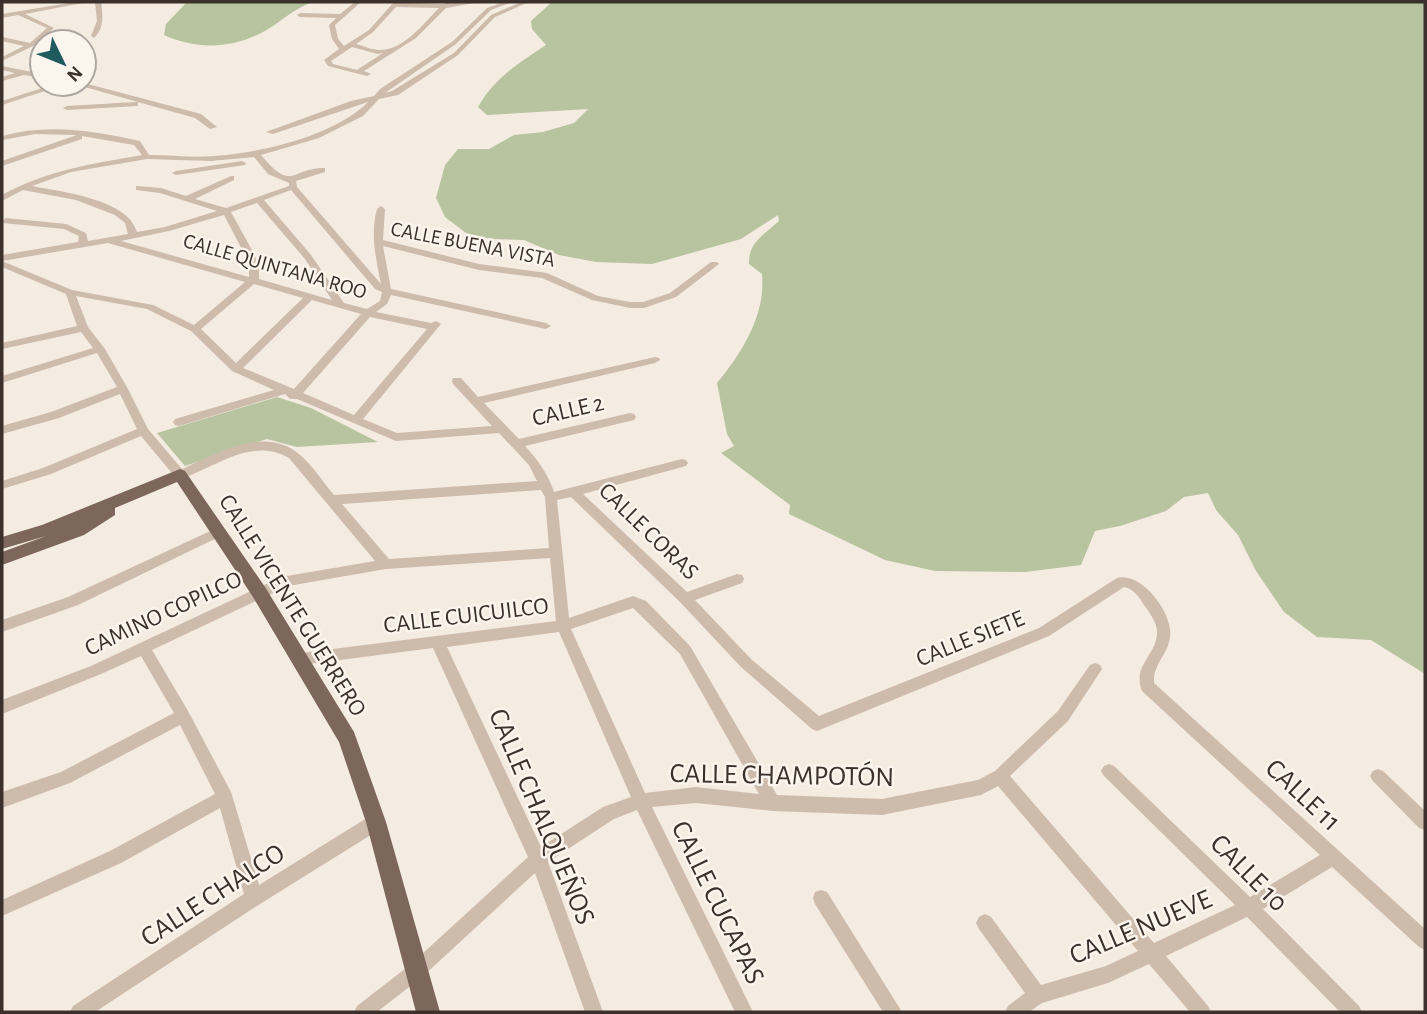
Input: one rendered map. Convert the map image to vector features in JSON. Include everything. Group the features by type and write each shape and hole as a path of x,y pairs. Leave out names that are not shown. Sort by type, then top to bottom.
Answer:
{"main road":[{"path":"2,543 46,530 180,475"},
{"name":"CALLE VICENTE GUERRERO","path":"180,475 260,592 347,738 376,822 428,1012"},
{"path":"2,559 78,531 125,499"}],"street":[{"path":"2,16 85,2"},
{"path":"97,28 100,22 98,2"},
{"path":"358,2 332,25 335,39 346,46 378,52 395,49"},
{"path":"358,72 417,35 444,6 454,2"},
{"path":"368,74 330,65 327,60 371,31 395,3 444,6 477,2"},
{"path":"176,173 258,157 332,130 360,114 454,43 480,16 509,2"},
{"path":"270,132 395,93 456,54 493,16 526,2"},
{"path":"20,14 51,28"},
{"path":"299,15 340,16"},
{"path":"2,39 28,44"},
{"path":"2,58 28,47"},
{"path":"426,63 438,65"},
{"path":"2,68 26,72"},
{"path":"2,79 26,72"},
{"path":"98,90 198,116 214,127"},
{"path":"2,103 28,95"},
{"path":"67,108 146,103"},
{"path":"2,138 47,129 137,143 148,157"},
{"path":"2,164 83,135"},
{"path":"2,198 22,187 69,170 148,157 258,157"},
{"path":"258,157 274,175 292,183 373,283 387,291 547,326"},
{"path":"2,258 164,229 226,211 322,170"},
{"path":"187,199 232,178"},
{"path":"2,189 22,187 72,196 118,213 130,223 133,235"},
{"path":"139,188 226,211 254,263 254,279 195,329"},
{"path":"258,199 308,257 340,304"},
{"path":"379,242 378,217 381,209"},
{"path":"6,221 66,227 83,235 83,244"},
{"name":"CALLE QUINTANA ROO","path":"108,240 368,313 435,325 412,351 402,368 356,420"},
{"name":"CALLE BUENA VISTA","path":"387,291 379,242 479,267 544,275 595,298 630,304 652,303 673,295 714,264"},
{"path":"2,264 70,292 150,307 195,329 236,369 282,391 396,437 500,429"},
{"path":"294,396 368,313 384,302 387,291"},
{"name":"CALLE VICENTE GUERRERO","path":"70,292 83,328 100,349 143,431 180,475"},
{"path":"236,369 310,297"},
{"path":"2,346 83,328"},
{"path":"2,380 100,349"},
{"path":"475,401 655,360"},
{"path":"457,381 534,463 549,491"},
{"path":"2,430 55,415 123,389"},
{"path":"178,422 282,391"},
{"name":"CALLE 2","path":"516,444 630,417"},
{"path":"2,485 47,471 143,431"},
{"path":"180,475 238,452 272,445 282,447 293,455 386,564"},
{"path":"573,492 682,463"},
{"name":"CALLE CUCAPAS","path":"549,491 563,626 641,801 744,1012"},
{"name":"CALLE CORAS","path":"332,500 573,492 685,598 746,663 817,724"},
{"path":"2,626 73,601 219,532"},
{"name":"CAMINO COPILCO","path":"2,707 63,685 286,581 386,564 556,553"},
{"path":"685,598 737,579"},
{"name":"CALLE SIETE","path":"817,724 1044,632 1122,582 1133,583 1142,591 1164,625 1164,636 1145,670 1147,686"},
{"name":"CALLE CUICUILCO","path":"301,659 563,626 633,602 640,605 685,650 773,803"},
{"name":"CALLE CHALQUEÑOS","path":"438,643 538,859 594,1012"},
{"path":"143,647 225,797 254,898"},
{"name":"CALLE CHAMPOTÓN","path":"363,1012 416,971 538,859 609,813 641,801 696,795 773,803 882,807 981,787 1000,776 1063,716 1094,669"},
{"name":"CALLE 11","path":"1147,686 1425,941"},
{"path":"2,800 65,778 183,716"},
{"name":"CALLE 10","path":"1109,771 1353,1012"},
{"path":"1000,776 1202,1012"},
{"path":"1378,776 1425,822"},
{"path":"2,908 71,880 166,833 225,797"},
{"name":"CALLE CHALCO","path":"79,1012 376,822"},
{"name":"CALLE NUEVE","path":"1014,1012 1037,995 1108,974 1249,907 1334,857"},
{"path":"821,898 893,1012"},
{"path":"985,923 1037,995"}],"green space":[{"path":"187,2 312,2 253,37 227,44 202,45 164,35 166,24"},
{"path":"552,2 1425,2 1425,674 1371,640 1317,637 1284,612 1256,571 1238,535 1216,510 1208,493 1184,497 1166,511 1095,531 1081,565 1025,572 935,571 885,560 789,514 790,505 721,453 734,446 727,434 717,383 743,346 756,319 762,274 749,264 749,256 758,239 779,221 778,215 741,239 652,264 596,262 559,255 524,240 491,239 466,233 445,217 436,198 445,165 458,149 489,149 514,135 543,132 574,123 588,109 487,115 478,107 499,79 546,45 532,29 531,21"},
{"path":"277,397 311,408 378,442 297,447 267,439 185,466 157,433"}]}
